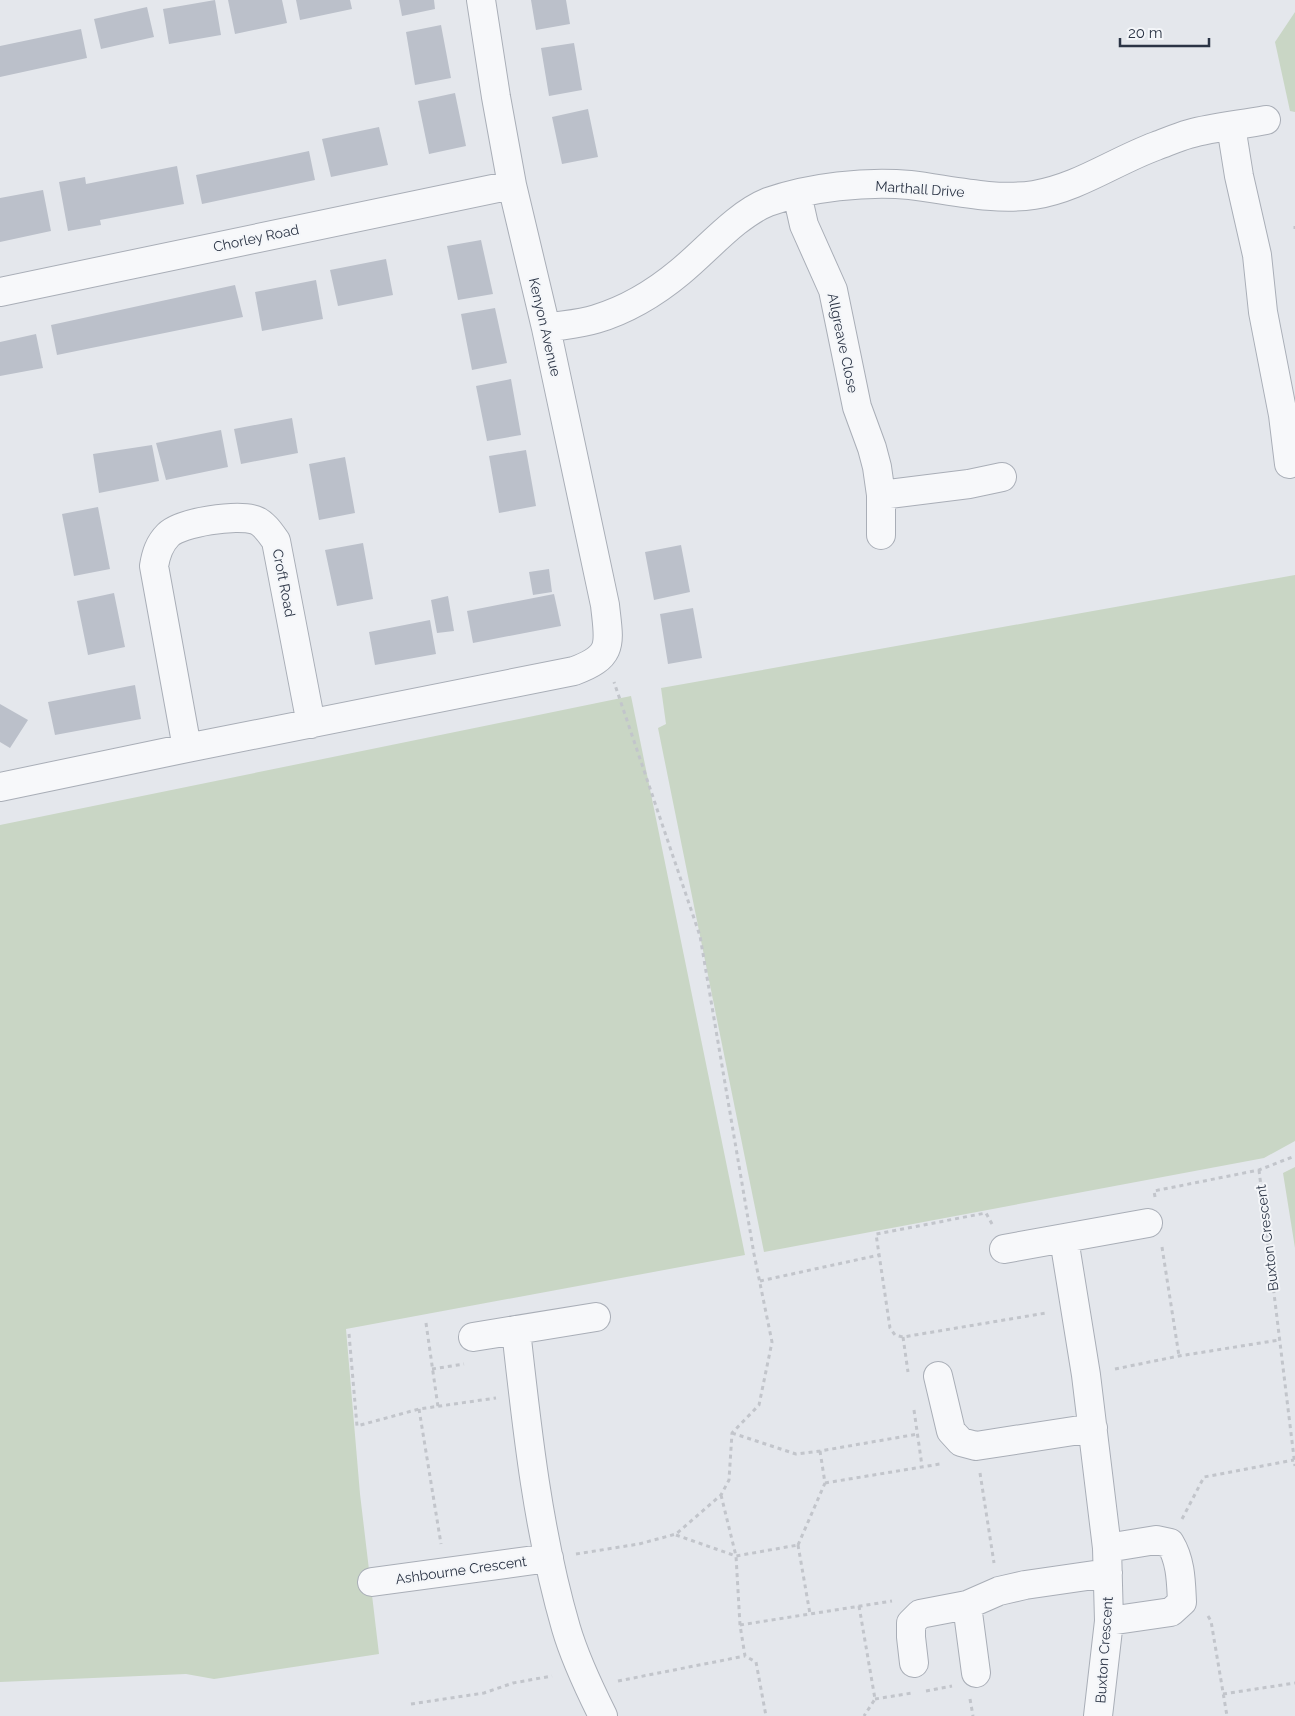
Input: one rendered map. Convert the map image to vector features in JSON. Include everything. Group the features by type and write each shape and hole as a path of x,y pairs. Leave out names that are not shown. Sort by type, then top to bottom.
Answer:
{"street":[{"name":"Kenyon Avenue","path":"481,0 512,185 546,328 605,605 608,633 605,653"},
{"name":"Marthall Drive","path":"546,328 595,320 647,296 679,273 741,219 766,203 797,194 834,187 908,185 1005,197 1031,195 1055,191 1074,184 1154,146 1188,134 1266,120"},
{"path":"1231,126 1239,176 1250,219 1263,312 1283,415 1289,464"},
{"name":"Chorley Road","path":"0,292 512,185"},
{"name":"Allgreave Close","path":"797,194 804,225 833,290 857,407 872,448 880,495 882,535"},
{"path":"880,495 969,484 1002,476"},
{"name":"Croft Road","path":"187,748 154,566 157,549 169,534 188,525 233,518 255,520 268,529 276,542 311,724"},
{"path":"0,787 574,671 597,661 605,653"},
{"path":"1004,1249 1155,1221"},
{"name":"Buxton Crescent","path":"1064,1238 1086,1375 1107,1561 1109,1621 1098,1716"},
{"path":"473,1337 596,1317"},
{"path":"516,1330 538,1499 549,1558 567,1630 585,1679 602,1716"},
{"path":"938,1376 952,1431 961,1442 976,1446 1093,1428"},
{"path":"914,1664 911,1623 920,1614 967,1605 999,1591 1107,1561 1156,1540 1170,1544 1177,1554 1182,1602 1171,1612 1109,1621"},
{"name":"Ashbourne Crescent","path":"372,1582 549,1558"},
{"path":"967,1605 976,1674"}],"path":[{"path":"549,1558 638,1544 676,1534 721,1495 729,1480 732,1433 758,1405 772,1342 754,1254 700,936 605,653"},
{"path":"1259,1170 1295,1156"},
{"name":"Buxton Crescent","path":"1155,1221 1154,1191 1259,1170 1295,1466"},
{"path":"1004,1249 986,1213 876,1234 890,1328 895,1335 903,1337 1076,1308"},
{"path":"1155,1221 1179,1356"},
{"path":"760,1280 879,1255"},
{"path":"426,1323 438,1407"},
{"path":"349,1334 357,1426 419,1410 523,1394"},
{"path":"1086,1375 1179,1356 1279,1340"},
{"path":"419,1410 445,1571"},
{"path":"732,1433 796,1454 918,1434"},
{"path":"976,1446 999,1591"},
{"path":"810,1614 798,1545 825,1483 820,1451"},
{"path":"1170,1544 1204,1477 1294,1460"},
{"path":"825,1483 941,1464"},
{"path":"721,1495 736,1556 740,1625 745,1656"},
{"path":"676,1534 736,1556 798,1545"},
{"path":"740,1625 898,1600 920,1614"},
{"path":"1182,1602 1202,1608 1211,1621 1227,1716"},
{"path":"859,1606 875,1699 864,1716"},
{"path":"411,1704 484,1692 513,1683 585,1679 745,1656 756,1662 766,1716"},
{"path":"1223,1694 1295,1683"}],"green space":[{"path":"1295,12 1295,112 1290,111 1275,42"},
{"path":"1295,575 1295,1141 1264,1158 764,1252 658,728 666,724 661,688"},
{"path":"631,696 745,1255 346,1329 360,1494 379,1654 214,1679 186,1674 0,1682 0,825"},
{"path":"1295,1167 1295,1248 1283,1173"}],"building":[{"path":"215,0 221,35 169,44 163,9"},
{"path":"228,0 282,0 287,23 235,34"},
{"path":"296,0 350,0 352,9 300,20"},
{"path":"399,0 434,0 435,9 402,16"},
{"path":"531,0 566,0 570,24 536,30"},
{"path":"147,7 154,37 101,49 94,19"},
{"path":"441,25 451,78 415,85 406,32"},
{"path":"81,29 87,58 0,77 0,46"},
{"path":"574,43 582,90 549,96 541,48"},
{"path":"455,93 466,146 429,154 418,101"},
{"path":"588,109 598,157 562,164 552,117"},
{"path":"379,127 388,165 331,177 322,139"},
{"path":"309,151 315,180 202,204 196,175"},
{"path":"177,166 184,204 100,220 101,225 68,231 59,182 85,177 86,184"},
{"path":"43,190 51,231 0,242 0,198"},
{"path":"481,240 493,294 458,300 447,246"},
{"path":"386,259 393,295 338,306 330,270"},
{"path":"316,280 323,319 262,331 255,292"},
{"path":"235,285 243,317 57,355 51,325"},
{"path":"495,308 507,363 472,370 461,314"},
{"path":"36,334 43,368 0,376 0,342"},
{"path":"511,379 521,435 487,441 476,386"},
{"path":"292,418 298,453 241,464 234,429"},
{"path":"221,430 228,467 166,480 156,443"},
{"path":"152,445 159,481 99,493 93,454"},
{"path":"526,450 536,506 499,513 489,456"},
{"path":"345,457 355,513 319,520 309,464"},
{"path":"98,507 110,569 74,576 62,514"},
{"path":"363,543 373,599 337,606 325,550"},
{"path":"681,545 690,592 654,600 645,552"},
{"path":"549,569 552,592 533,595 529,572"},
{"path":"114,593 125,647 88,655 77,601"},
{"path":"554,594 561,626 473,643 467,611"},
{"path":"448,596 454,631 437,633 431,600"},
{"path":"693,608 702,658 668,664 660,614"},
{"path":"430,620 436,654 375,665 369,632"},
{"path":"135,685 141,719 55,735 48,702"},
{"path":"0,704 28,720 10,748 0,742"}]}
